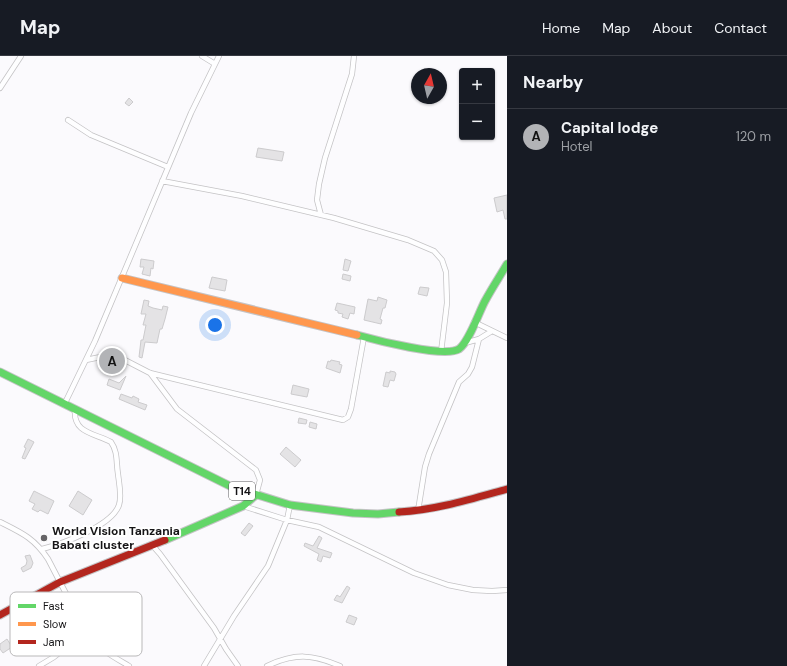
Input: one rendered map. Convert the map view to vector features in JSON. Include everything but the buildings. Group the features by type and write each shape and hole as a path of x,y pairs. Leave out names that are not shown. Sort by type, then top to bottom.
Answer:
{"main road":[{"path":"122,278 364,337 441,352 454,351 459,349 465,343 474,322 507,264"},
{"name":"T14","path":"0,372 232,487 290,504 353,513 378,514 418,511 448,505 507,489"},
{"path":"42,592 60,582 243,506 256,495"},
{"path":"0,615 10,610"}],"street":[{"path":"0,88 21,56"},
{"path":"202,56 215,64"},
{"path":"64,405 86,360 122,278 134,246 191,113 219,56"},
{"path":"321,215 318,200 319,184 325,158 352,74 354,56"},
{"path":"68,120 91,135 168,167"},
{"path":"162,181 242,196 321,215 408,240 428,248 440,257 446,272 447,294 441,352"},
{"path":"474,322 507,338"},
{"path":"465,343 479,339 492,331"},
{"path":"86,360 114,356 119,357 150,373 343,420 348,417 351,409 364,337"},
{"path":"418,511 425,467 429,454 459,382 468,374 472,367 479,339"},
{"path":"150,373 177,409 256,470 260,480 256,495"},
{"path":"42,549 57,545 86,533 102,523 116,511 119,504 120,494 117,456 114,446 111,442 77,425 75,421 75,410"},
{"path":"204,666 220,638 268,566 287,520 290,504"},
{"path":"243,506 287,520 319,527 414,573 448,585 473,590 507,590"},
{"path":"0,522 21,532 33,540 42,549 65,592"},
{"path":"152,545 220,638 238,666"},
{"path":"39,666 55,656"},
{"path":"113,656 129,666"},
{"path":"267,666 288,658 300,656 321,659 340,666"}],"traffic: fast":[{"path":"357,335 425,350 451,351 459,349 474,326 485,301 507,264"},
{"path":"0,372 232,487 290,505 353,513 378,514 399,512"},
{"path":"165,540 243,506 256,495"}],"traffic: slow":[{"path":"122,278 357,335"}],"traffic: jam":[{"path":"399,512 426,509 507,489"},
{"path":"42,592 60,582 165,540"},
{"path":"0,615 10,610"}],"place":[{"name":"Capital lodge","path":"112,361"},
{"name":"World Vision Tanzania Babati cluster","path":"44,538"}]}
